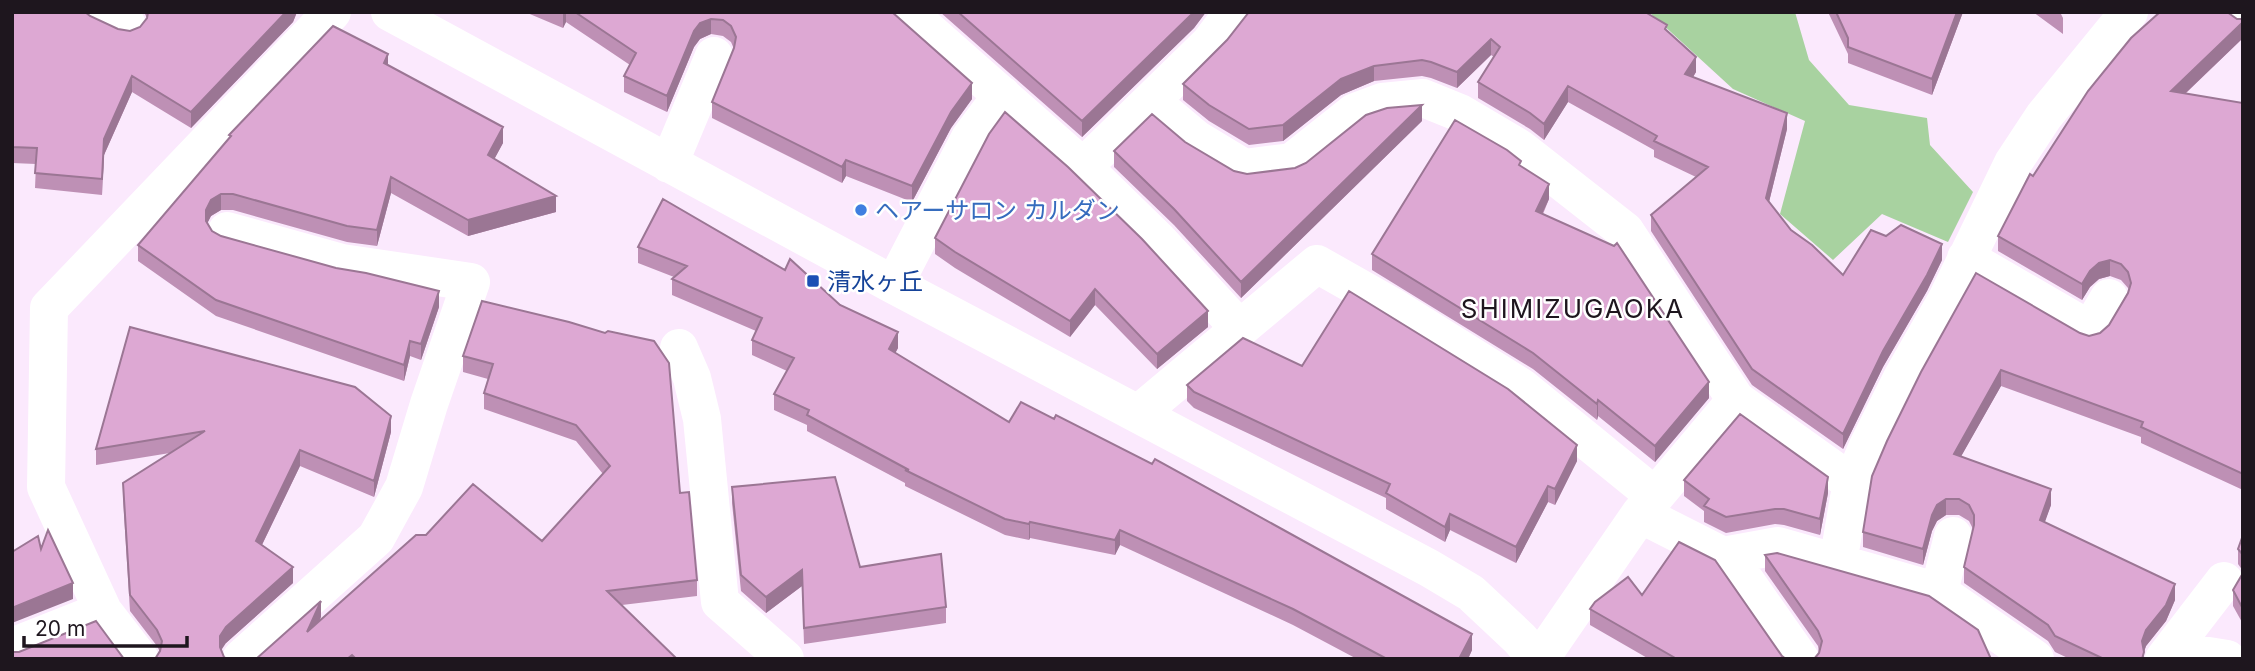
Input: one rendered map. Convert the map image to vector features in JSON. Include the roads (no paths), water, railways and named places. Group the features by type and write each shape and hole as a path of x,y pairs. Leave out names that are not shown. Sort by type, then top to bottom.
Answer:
{"street":[{"path":"140,659 103,611 46,487 49,308 332,12"},
{"path":"390,12 894,285 1429,568 1471,593 1538,659 1609,556 1736,400"},
{"path":"907,12 1083,167 1158,240 1240,329"},
{"path":"1838,563 1852,483 1896,390 1946,301 2013,163 2044,116 2129,12"},
{"path":"1083,167 1210,43 1232,14"},
{"path":"669,164 714,56"},
{"path":"894,285 970,138 1002,95"},
{"path":"1151,101 1196,139 1244,168 1292,162 1355,113 1382,102 1423,98 1460,113 1519,148 1625,231 1736,400 1852,483"},
{"path":"227,231 342,263 471,282 404,487 376,538 241,659"},
{"path":"1966,258 2090,330 2109,298"},
{"path":"1138,414 1317,264 1393,307 1521,387 1648,505 1723,556 1778,546 1939,592 2023,655 2049,656 2055,659"},
{"path":"679,348 692,378 702,419 720,602 785,659"},
{"path":"1939,592 1953,536"},
{"path":"1728,556 1800,659"},
{"path":"2169,653 2224,581"},
{"path":"12,647 103,611"},
{"path":"2169,653 2227,659"}],"place":[{"name":"ヘアーサロン カルダン","path":"861,210"},
{"name":"清水ヶ丘","path":"813,281"}],"district":[{"name":"SHIMIZUGAOKA","path":"1573,308"}]}
